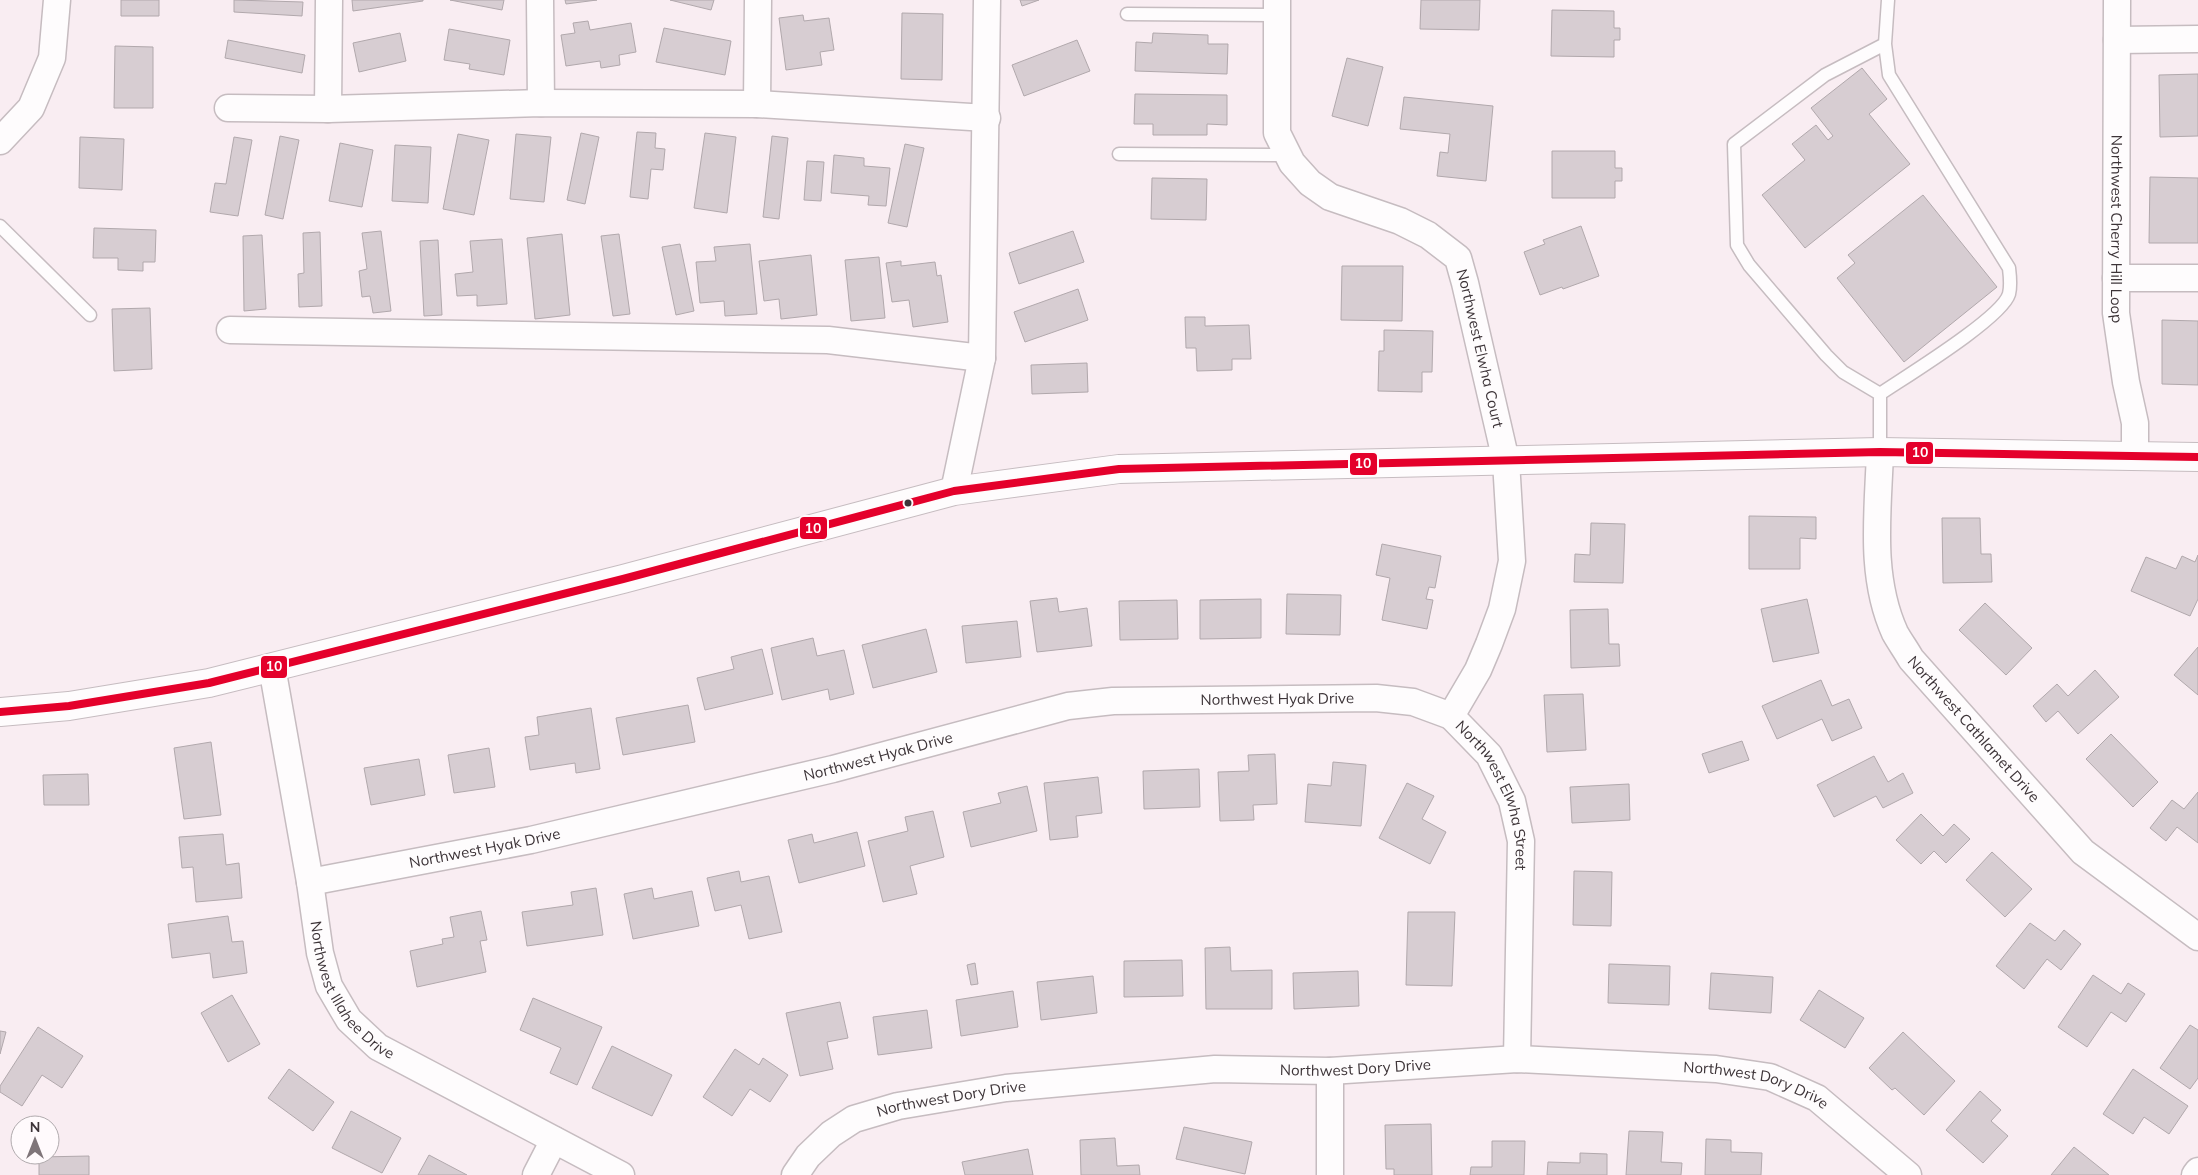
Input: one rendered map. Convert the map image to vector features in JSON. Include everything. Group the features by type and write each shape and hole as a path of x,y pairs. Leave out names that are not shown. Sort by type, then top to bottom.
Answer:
{"street":[{"path":"0,141 31,108 52,58 57,0"},
{"path":"328,109 329,0"},
{"path":"540,0 541,103"},
{"path":"758,0 758,104"},
{"path":"954,491 982,358 987,118 987,0"},
{"name":"Northwest Cherry Hill Loop","path":"2117,0 2116,313 2126,382 2135,423 2135,456"},
{"path":"1277,8 1277,134 1288,155"},
{"path":"2117,40 2198,39"},
{"path":"228,108 328,109 541,103 758,104 987,118"},
{"name":"Northwest Elwha Court","path":"1288,155 1292,163 1310,183 1330,198 1400,221 1428,235 1458,258 1506,461"},
{"path":"2116,278 2198,278"},
{"path":"230,330 828,340 982,358"},
{"path":"0,712 79,704 209,683 604,584 954,491 1118,470 1880,452 2198,457"},
{"name":"Northwest Cathlamet Drive","path":"1880,452 1877,562 1883,597 1896,633 1911,659 2083,852 2198,937"},
{"name":"Northwest Elwha Street","path":"1506,461 1512,561 1504,599 1478,670 1451,716 1489,755 1512,801 1521,841 1517,1058"},
{"name":"Northwest Illahee Drive","path":"272,667 310,882 320,953 329,986 349,1020 378,1047 621,1175"},
{"name":"Northwest Hyak Drive","path":"310,882 540,838 833,769 1068,706 1113,701 1376,698 1413,702 1451,716"},
{"name":"Northwest Dory Drive","path":"795,1175 808,1156 831,1134 854,1119 898,1106 1006,1088 1215,1069 1330,1071 1517,1058 1716,1069 1770,1077 1817,1098 1908,1175"},
{"path":"1330,1071 1330,1175"},
{"path":"536,1175 554,1140"},
{"path":"2195,1175 2198,1171"}],"lane":[{"path":"1880,394 1962,339 1999,310 2009,295 2010,280 2009,268 1889,75 1885,44 1888,0"},
{"path":"1127,14 1277,8"},
{"path":"1880,394 1843,372 1826,355 1749,265 1737,245 1734,144 1825,75 1885,44"},
{"path":"1118,154 1288,155"},
{"path":"0,226 90,315"},
{"path":"1880,394 1880,452"}],"building":[{"path":"121,0 159,0 159,16 121,16"},
{"path":"234,0 303,2 302,16 234,12"},
{"path":"352,0 423,0 423,1 353,11"},
{"path":"450,0 504,0 502,10"},
{"path":"565,0 597,0 566,4"},
{"path":"670,0 714,0 711,10"},
{"path":"1020,0 1039,0 1022,6"},
{"path":"1421,0 1480,0 1479,30 1420,29"},
{"path":"1552,10 1614,11 1614,28 1620,28 1620,40 1614,40 1614,57 1551,56"},
{"path":"902,13 943,14 942,80 901,79"},
{"path":"803,15 804,21 829,18 834,50 820,52 822,65 786,70 779,18"},
{"path":"588,21 590,30 631,23 636,52 619,55 620,65 601,68 600,61 566,66 561,35 575,33 573,23"},
{"path":"664,28 731,41 725,75 656,62"},
{"path":"449,29 510,40 504,75 469,69 470,64 444,60"},
{"path":"400,33 406,61 359,72 353,43"},
{"path":"1153,33 1208,35 1208,44 1228,44 1227,74 1135,71 1136,42 1152,43"},
{"path":"228,40 305,55 302,73 225,58"},
{"path":"1077,40 1090,71 1024,96 1012,65"},
{"path":"115,46 153,47 153,108 114,108"},
{"path":"1347,58 1383,67 1368,126 1332,116"},
{"path":"1862,68 1887,99 1869,114 1910,164 1805,248 1762,195 1805,160 1792,144 1816,125 1828,140 1833,136 1811,108"},
{"path":"2198,74 2198,136 2160,137 2159,75"},
{"path":"1135,94 1227,95 1227,125 1207,124 1207,135 1153,135 1153,124 1134,124"},
{"path":"1404,97 1493,106 1486,181 1437,176 1440,152 1448,153 1450,134 1400,129"},
{"path":"637,132 656,133 655,148 665,149 663,170 651,169 648,199 630,197"},
{"path":"581,133 599,137 585,204 567,200"},
{"path":"705,133 736,137 727,213 694,208"},
{"path":"458,134 489,140 474,215 443,209"},
{"path":"516,134 551,137 544,202 510,199"},
{"path":"280,136 299,140 283,219 265,215"},
{"path":"772,136 788,138 779,219 763,217"},
{"path":"80,137 124,139 122,190 79,188"},
{"path":"234,137 252,140 238,216 210,212 215,183 226,184"},
{"path":"340,143 373,150 362,207 329,201"},
{"path":"905,144 924,148 907,227 888,223"},
{"path":"395,145 431,147 428,203 392,201"},
{"path":"1552,151 1615,151 1615,168 1622,168 1622,181 1615,181 1615,198 1552,198"},
{"path":"834,155 864,158 864,166 890,168 886,206 868,205 869,196 831,193"},
{"path":"807,161 824,162 821,201 804,200"},
{"path":"2150,177 2198,178 2198,243 2149,243"},
{"path":"1152,178 1207,179 1206,220 1151,219"},
{"path":"1923,195 1997,287 1904,362 1837,278 1855,263 1848,255"},
{"path":"1581,226 1599,276 1540,295 1524,252 1545,244 1543,240"},
{"path":"94,228 156,230 155,262 143,262 143,271 118,270 118,258 93,258"},
{"path":"381,231 391,311 373,313 370,296 362,297 359,271 367,269 362,233"},
{"path":"1073,231 1084,262 1019,284 1009,253"},
{"path":"320,232 322,306 299,307 298,274 304,273 303,233"},
{"path":"562,234 570,315 535,319 527,238"},
{"path":"619,234 630,314 613,316 601,236"},
{"path":"262,235 266,309 244,311 243,236"},
{"path":"502,239 507,304 477,306 477,295 457,296 455,274 473,272 470,241"},
{"path":"438,240 442,315 424,316 420,241"},
{"path":"680,244 694,311 676,315 662,247"},
{"path":"750,244 757,314 725,316 724,301 700,303 696,262 716,261 714,247"},
{"path":"811,255 817,315 781,319 779,299 764,301 759,261"},
{"path":"879,257 885,318 851,321 845,260"},
{"path":"901,261 901,266 935,262 937,276 941,275 948,322 913,327 909,300 892,302 886,263"},
{"path":"1342,266 1403,266 1402,321 1341,320"},
{"path":"1078,289 1088,320 1025,342 1014,312"},
{"path":"150,308 152,369 114,371 112,309"},
{"path":"1185,317 1205,317 1205,326 1249,325 1251,359 1232,359 1232,370 1197,371 1196,348 1186,348"},
{"path":"2162,320 2198,321 2198,385 2162,384"},
{"path":"1384,330 1433,331 1432,372 1422,372 1422,392 1378,391 1379,351 1384,351"},
{"path":"1087,363 1088,392 1032,394 1031,365"},
{"path":"1749,516 1816,517 1816,539 1800,538 1800,569 1749,569"},
{"path":"1942,518 1980,518 1981,554 1991,554 1992,582 1943,583"},
{"path":"1591,523 1625,524 1623,583 1574,582 1575,554 1590,555"},
{"path":"1382,544 1441,556 1435,588 1429,587 1426,599 1433,600 1427,629 1382,620 1390,578 1376,575"},
{"path":"2198,555 2198,599 2190,616 2131,591 2146,557 2176,569 2182,556 2195,562"},
{"path":"1287,594 1341,595 1340,635 1286,634"},
{"path":"1057,598 1059,612 1087,608 1092,646 1037,652 1030,601"},
{"path":"1261,599 1261,638 1200,639 1200,600"},
{"path":"1807,599 1819,653 1773,662 1761,609"},
{"path":"1177,600 1178,639 1120,640 1119,601"},
{"path":"1985,603 2032,648 2006,675 1959,630"},
{"path":"1608,609 1609,644 1619,644 1620,666 1571,668 1570,610"},
{"path":"1017,621 1021,657 966,663 962,626"},
{"path":"926,629 937,672 873,688 862,645"},
{"path":"813,638 817,656 844,650 854,694 830,700 828,689 782,700 771,648"},
{"path":"2198,647 2198,695 2174,675"},
{"path":"762,649 773,694 705,710 697,678 734,669 731,657"},
{"path":"2095,670 2119,697 2078,734 2058,711 2046,722 2033,706 2057,684 2068,696"},
{"path":"1821,680 1832,706 1849,699 1862,728 1832,741 1822,719 1777,739 1762,706"},
{"path":"1583,694 1586,750 1547,752 1544,695"},
{"path":"688,705 695,742 623,755 616,718"},
{"path":"591,708 600,769 576,773 575,763 530,770 525,737 539,735 537,717"},
{"path":"2111,734 2158,782 2133,807 2086,759"},
{"path":"1742,741 1749,760 1709,773 1702,754"},
{"path":"211,742 221,815 184,819 174,748"},
{"path":"489,748 495,787 454,793 448,755"},
{"path":"1275,754 1277,804 1253,805 1254,820 1220,821 1218,772 1249,771 1248,755"},
{"path":"1874,756 1888,782 1903,773 1913,793 1883,808 1876,796 1834,817 1817,785"},
{"path":"419,759 425,795 371,805 364,768"},
{"path":"1333,762 1366,765 1361,826 1305,822 1308,784 1331,786"},
{"path":"1199,769 1200,807 1144,809 1143,771"},
{"path":"88,774 89,805 44,805 43,775"},
{"path":"1098,777 1102,813 1076,816 1078,837 1050,840 1044,783"},
{"path":"1407,783 1434,796 1422,819 1446,832 1430,864 1379,838"},
{"path":"1629,784 1630,820 1572,823 1570,787"},
{"path":"1027,786 1037,831 971,847 963,812 1001,803 998,793"},
{"path":"2198,792 2198,843 2177,827 2166,841 2150,828 2172,800 2184,809"},
{"path":"933,811 944,857 910,866 917,894 883,902 868,841 908,831 905,817"},
{"path":"1921,814 1943,836 1954,824 1970,839 1946,863 1934,851 1921,864 1896,840"},
{"path":"857,832 865,866 799,883 788,840 812,834 814,843"},
{"path":"223,834 226,865 239,863 242,898 196,902 193,867 182,868 179,837"},
{"path":"1992,852 2032,889 2005,917 1966,880"},
{"path":"739,871 741,882 769,876 782,932 749,939 741,905 715,911 707,878"},
{"path":"1574,871 1612,872 1611,926 1573,925"},
{"path":"596,888 603,935 527,946 522,912 573,905 571,892"},
{"path":"652,888 654,899 692,891 699,926 633,939 624,894"},
{"path":"481,911 487,940 480,941 486,972 417,987 410,951 443,944 442,939 454,937 450,917"},
{"path":"1408,912 1455,912 1452,986 1406,985"},
{"path":"228,916 232,942 243,941 247,973 213,978 210,953 172,958 168,924"},
{"path":"2030,923 2055,941 2064,930 2081,944 2061,970 2047,959 2024,989 1996,966"},
{"path":"1230,947 1231,971 1272,970 1272,1009 1206,1009 1205,948"},
{"path":"1182,960 1183,996 1124,997 1124,961"},
{"path":"975,963 978,984 971,985 967,965"},
{"path":"1609,964 1670,966 1669,1005 1608,1003"},
{"path":"1358,971 1359,1006 1294,1009 1293,973"},
{"path":"1711,973 1773,977 1771,1013 1709,1009"},
{"path":"2093,975 2121,994 2128,983 2145,994 2126,1022 2111,1012 2087,1047 2058,1027"},
{"path":"1093,976 1097,1013 1041,1020 1037,982"},
{"path":"1819,990 1864,1018 1845,1048 1800,1020"},
{"path":"1013,991 1018,1027 961,1036 956,1000"},
{"path":"232,995 260,1044 228,1062 201,1013"},
{"path":"533,998 602,1027 577,1085 550,1073 561,1048 520,1030"},
{"path":"840,1002 848,1038 827,1042 833,1069 800,1076 786,1013"},
{"path":"927,1010 932,1048 878,1055 873,1017"},
{"path":"2190,1025 2198,1030 2198,1078 2190,1089 2160,1068"},
{"path":"38,1027 83,1056 62,1088 42,1075 22,1106 0,1092 0,1086"},
{"path":"0,1031 6,1032 0,1054"},
{"path":"1903,1032 1955,1081 1924,1115 1895,1088 1892,1090 1869,1068"},
{"path":"612,1046 672,1075 652,1116 592,1088"},
{"path":"735,1049 759,1065 763,1058 788,1075 770,1102 750,1089 732,1116 703,1097"},
{"path":"289,1069 334,1102 313,1131 268,1098"},
{"path":"2133,1069 2188,1106 2169,1134 2144,1117 2133,1134 2103,1114"},
{"path":"1980,1091 2001,1110 1991,1121 2008,1136 1983,1163 1946,1130"},
{"path":"351,1111 401,1138 382,1173 332,1148"},
{"path":"1431,1124 1432,1175 1394,1175 1394,1169 1386,1169 1385,1125"},
{"path":"1184,1127 1252,1142 1245,1174 1176,1159"},
{"path":"1629,1131 1663,1132 1661,1162 1682,1163 1681,1175 1626,1175"},
{"path":"1115,1138 1117,1166 1139,1165 1140,1175 1081,1175 1080,1140"},
{"path":"1706,1139 1731,1140 1731,1152 1762,1153 1761,1175 1705,1175"},
{"path":"1492,1141 1525,1141 1524,1175 1470,1175 1471,1167 1492,1167"},
{"path":"2074,1147 2109,1175 2051,1175"},
{"path":"1028,1149 1033,1175 965,1175 962,1162"},
{"path":"1580,1153 1607,1154 1607,1175 1547,1175 1548,1162 1580,1163"},
{"path":"429,1155 467,1175 418,1175"},
{"path":"89,1156 89,1175 39,1175 39,1165 60,1165 60,1157"}],"transit line":[{"name":"10","path":"0,712 69,706 209,683 623,579 954,491 1119,469 1880,452 2198,457"}]}
